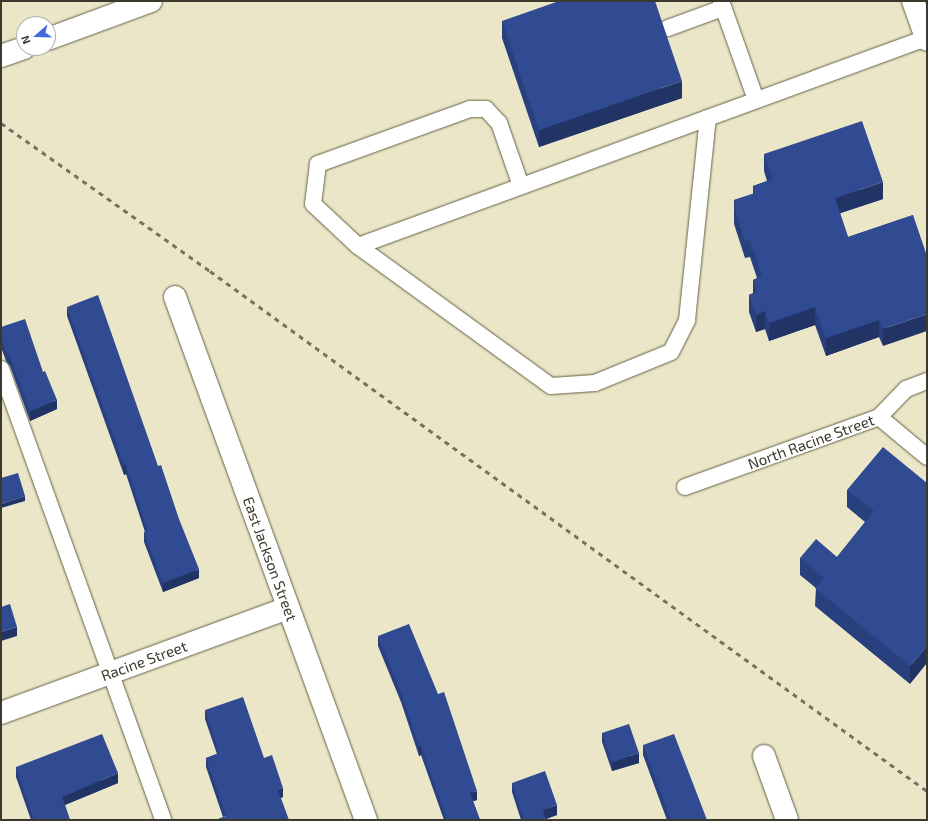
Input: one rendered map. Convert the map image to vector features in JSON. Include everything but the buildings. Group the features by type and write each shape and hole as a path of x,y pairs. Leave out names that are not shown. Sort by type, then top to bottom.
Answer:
{"street":[{"path":"56,36 151,1"},
{"path":"913,1 927,39"},
{"path":"1,56 16,51"},
{"name":"East Jackson Street","path":"175,297 366,820"},
{"name":"Racine Street","path":"1,713 288,608"},
{"path":"764,756 787,820"}],"lane":[{"path":"668,28 722,4 756,100"},
{"path":"358,246 927,39"},
{"path":"521,186 499,123 486,109 470,109 318,164 313,204 358,246 551,386 595,383 671,352 687,320 708,118"},
{"path":"1,369 163,820"},
{"name":"North Racine Street","path":"685,487 879,418 906,389 927,381"},
{"path":"879,418 927,457"}],"railway":[{"path":"1,123 210,271 927,791"}]}
